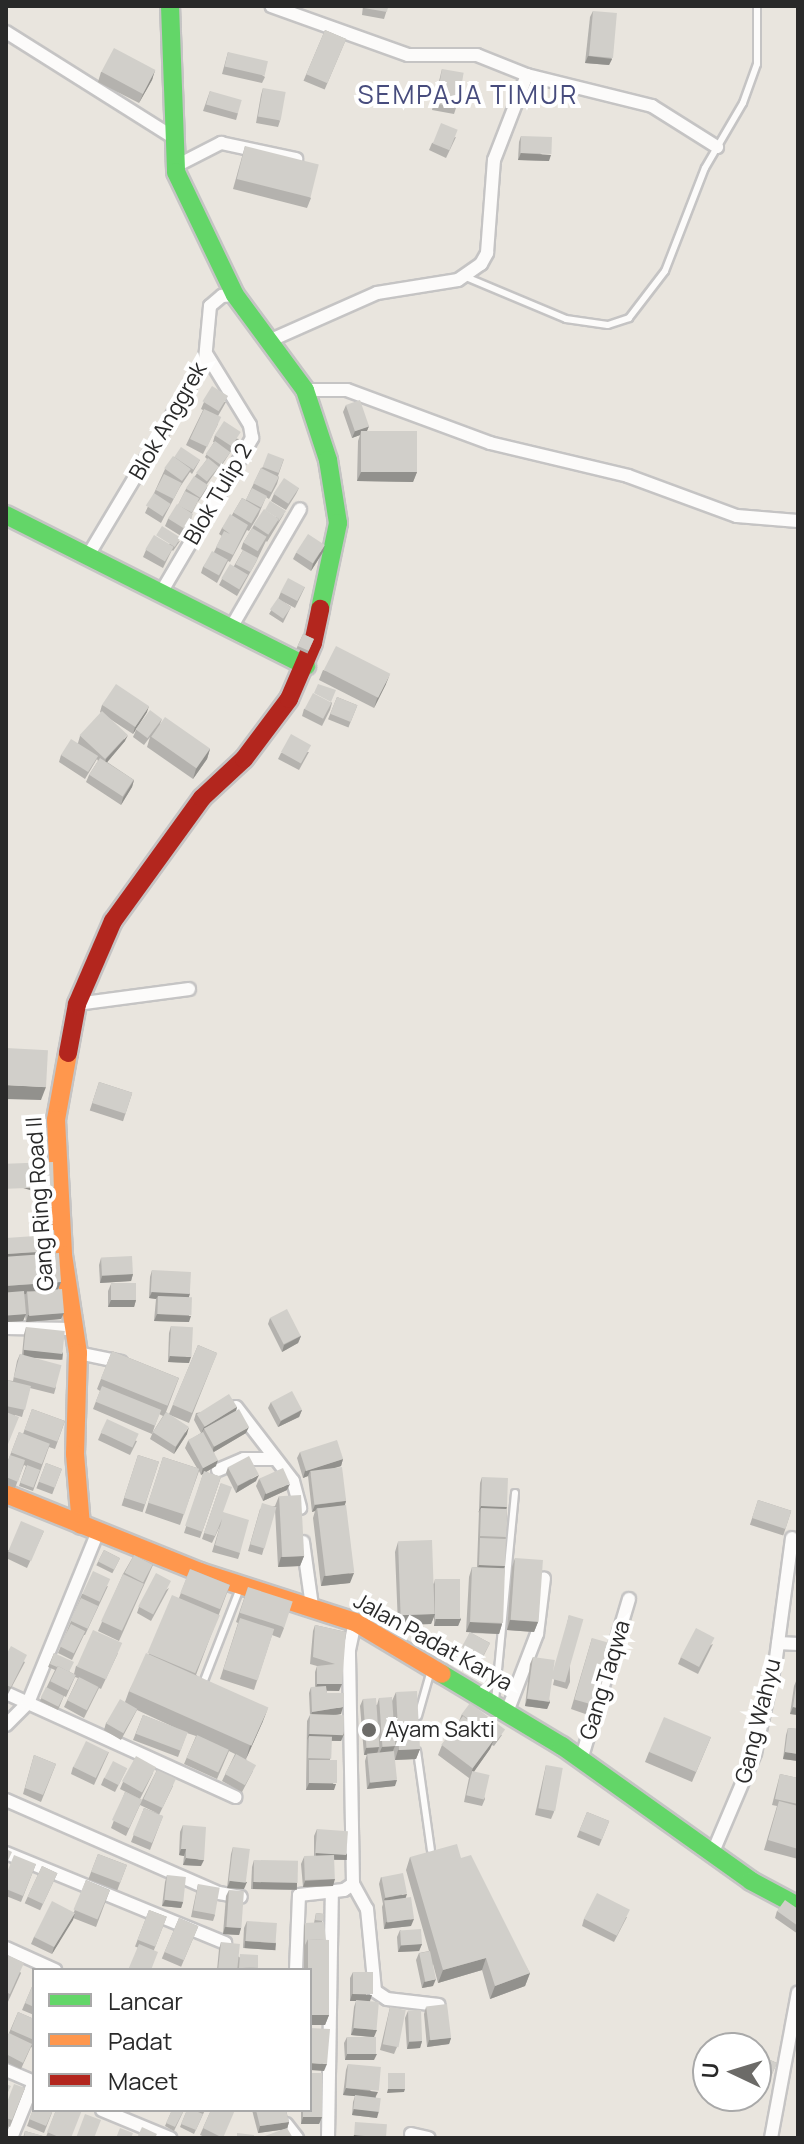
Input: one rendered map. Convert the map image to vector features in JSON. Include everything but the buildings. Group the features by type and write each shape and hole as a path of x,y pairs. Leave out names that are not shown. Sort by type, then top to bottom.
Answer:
{"street":[{"name":"Gang Ring Road II","path":"89,1530 75,1454 78,1353 63,1255 56,1120 77,1004 113,921 202,798 244,759 280,711 306,666 333,564 338,523 328,460 305,390 235,295 183,192 173,137 170,6"},
{"path":"271,6 408,55 477,55 527,75 652,106 717,147"},
{"path":"6,32 173,137"},
{"path":"271,340 377,293 466,277 487,253 494,160 527,75"},
{"path":"176,166 221,143 296,159"},
{"name":"Blok Anggrek","path":"89,554 207,355 210,306 222,296 235,295"},
{"name":"Blok Tulip 2","path":"162,591 252,438 250,425 207,355"},
{"path":"305,390 347,390 490,443 628,476 737,516 798,521"},
{"path":"232,626 300,509"},
{"path":"6,515 89,554 306,666"},
{"path":"77,1004 189,989"},
{"path":"6,1328 74,1329"},
{"path":"78,1353 141,1368"},
{"path":"232,1401 273,1459 293,1481 302,1524 312,1606"},
{"path":"218,1470 244,1459 273,1459"},
{"name":"Jalan Padat Karya","path":"6,1494 89,1530 355,1622 501,1708 798,1906"},
{"path":"6,1725 28,1703 89,1530"},
{"name":"Gang Wahyu","path":"713,1852 750,1769 778,1643 792,1538"},
{"path":"501,1708 537,1634 544,1578"},
{"name":"Gang Taqwa","path":"581,1760 629,1599"},
{"path":"355,1622 349,1650 353,1884 367,1909 372,1984 378,1996 439,2005"},
{"path":"778,1643 798,1644"},
{"path":"6,1693 235,1797"},
{"path":"6,1800 219,1893 241,1897"},
{"path":"6,1853 225,1943"},
{"path":"296,1968 297,1899 304,1893 332,1891 353,1884"},
{"path":"328,2138 332,1891"},
{"path":"6,1948 51,1968"},
{"path":"771,2138 798,1992"},
{"path":"6,2070 32,2081"},
{"path":"11,2138 32,2087"},
{"path":"107,2112 170,2138"},
{"path":"286,2124 297,2138"},
{"path":"411,2134 429,2138"}],"lane":[{"path":"466,277 566,319 608,325 629,318 665,271 717,147 743,103 757,64 757,6"},
{"path":"501,1708 515,1493"},
{"path":"203,1683 241,1585"},
{"path":"417,1725 421,1694 432,1666"},
{"path":"417,1738 431,1850"}],"traffic: fast":[{"path":"170,6 176,172 235,295 305,390 328,460 338,523 320,609"},
{"path":"6,515 306,666"},
{"path":"442,1674 562,1746 751,1881 798,1906"}],"traffic: slow":[{"path":"68,1053 56,1120 63,1255 78,1353 75,1454 81,1525"},
{"path":"6,1494 200,1572 355,1622 442,1674"}],"traffic: jam":[{"path":"68,1053 77,1004 113,921 202,798 244,759 289,699 313,643 320,609"}],"place":[{"name":"Ayam Sakti","path":"369,1730"}],"district":[{"name":"SEMPAJA TIMUR","path":"468,95"}]}
